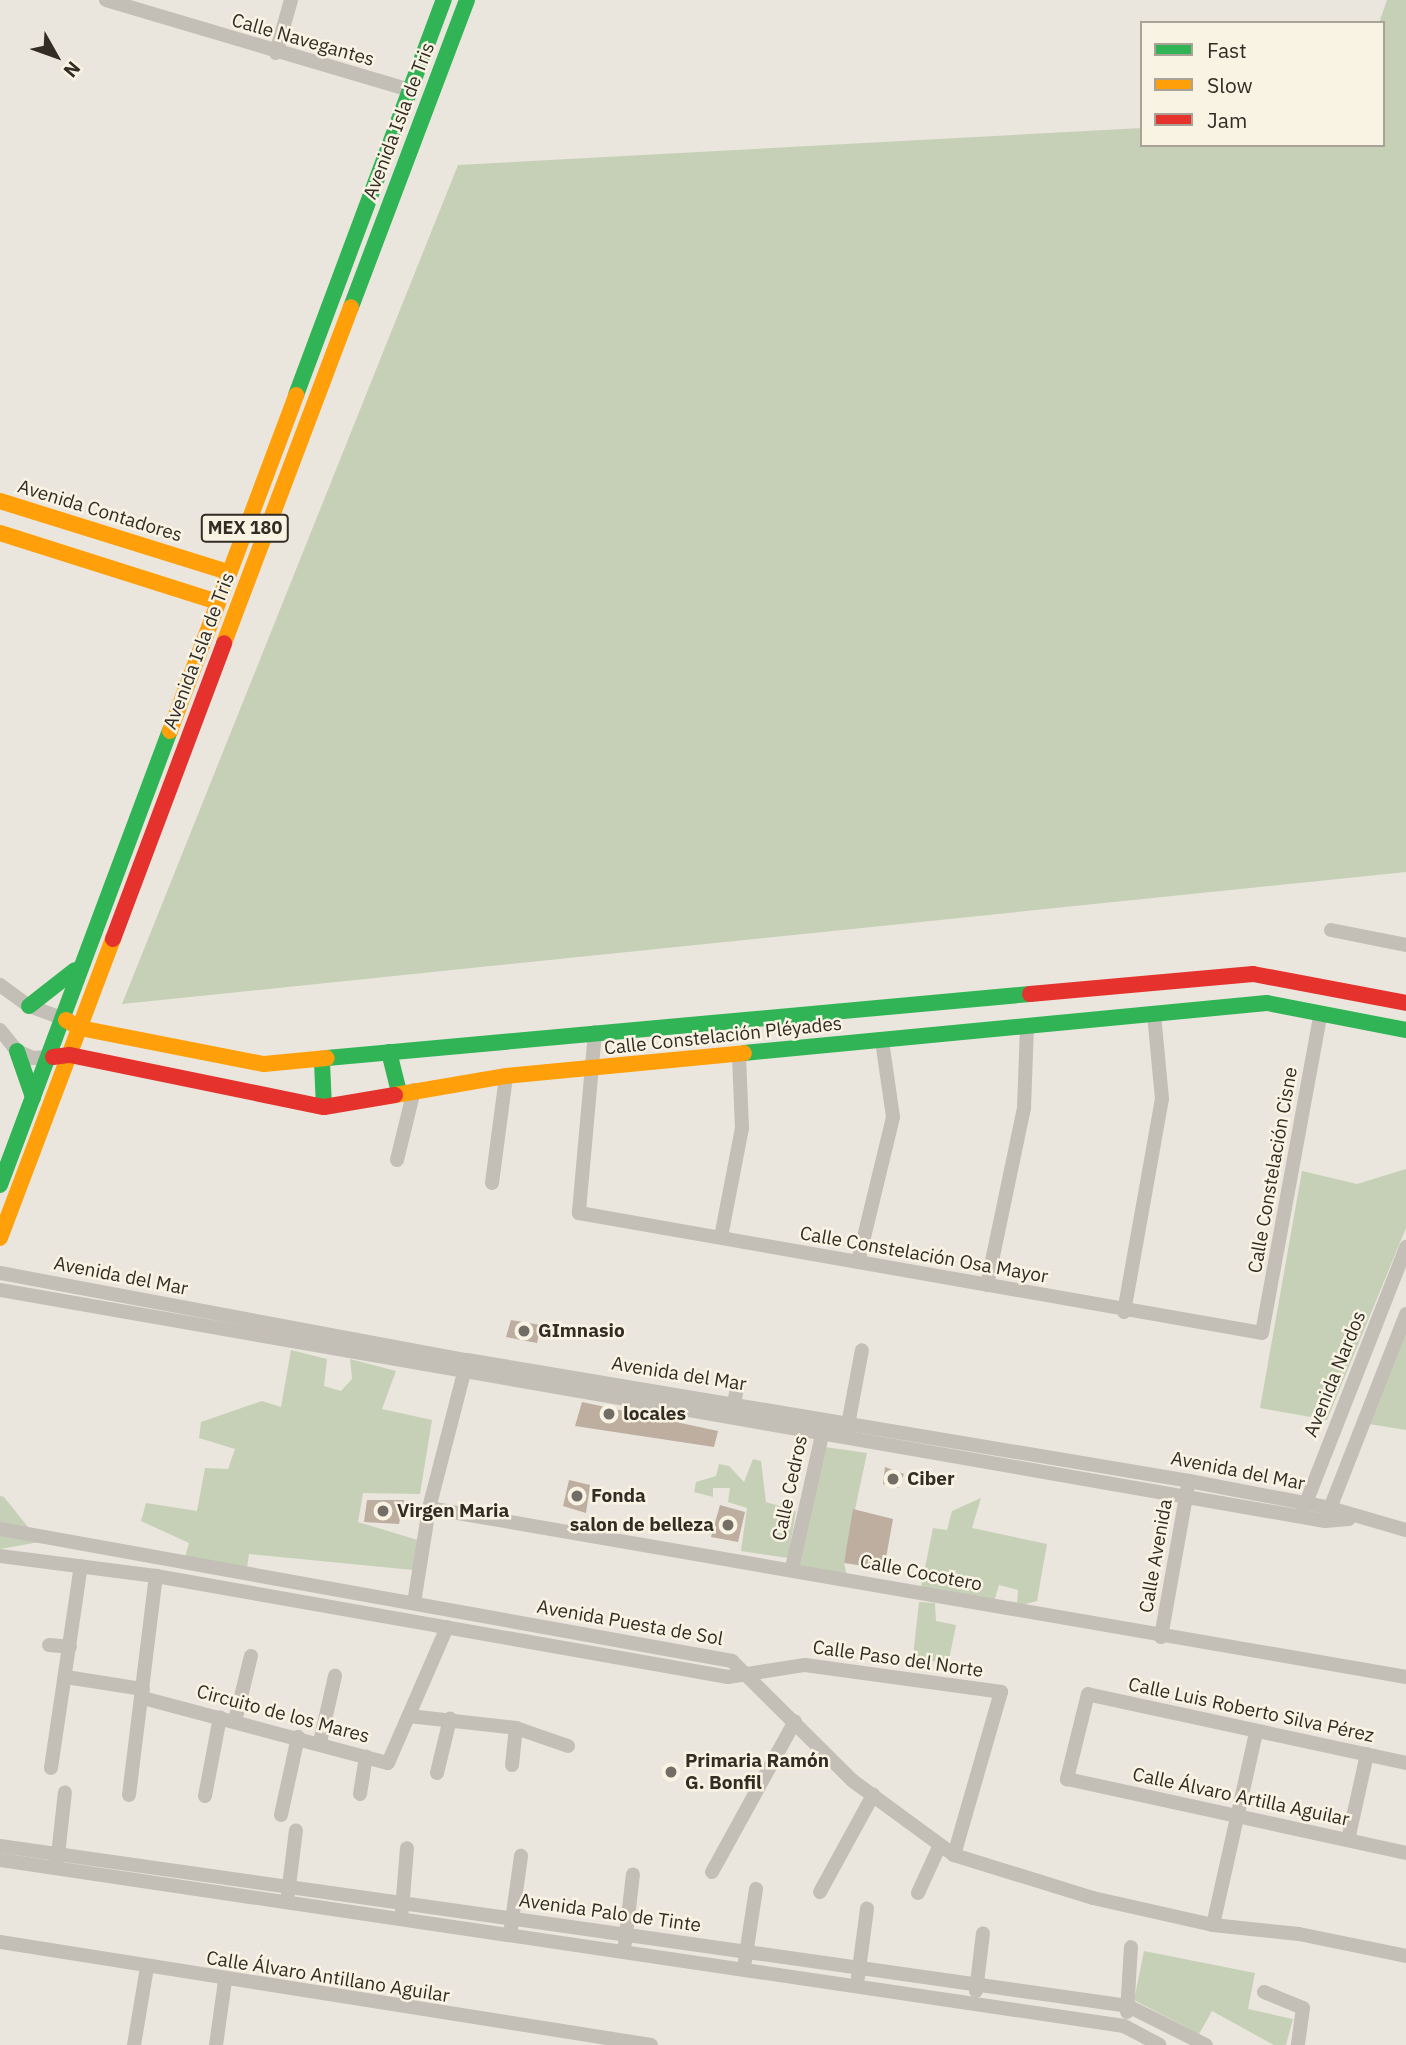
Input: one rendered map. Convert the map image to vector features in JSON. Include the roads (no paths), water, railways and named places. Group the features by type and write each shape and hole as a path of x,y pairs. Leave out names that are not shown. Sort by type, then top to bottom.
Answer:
{"main road":[{"name":"Avenida Isla de Tris","path":"0,1185 80,965 444,0"},
{"name":"Avenida Isla de Tris","path":"0,1238 467,0"},
{"name":"Avenida Contadores","path":"0,501 228,572"},
{"path":"0,533 217,602"},
{"path":"29,1006 58,988 80,965"},
{"name":"Calle Constelación Pléyades","path":"62,1018 80,1028 264,1064 322,1062 389,1052 595,1032 1253,974 1406,1003"},
{"path":"1267,1003 1271,977"},
{"name":"Calle Constelación Pléyades","path":"48,1057 70,1055 324,1107 506,1076 739,1057 1267,1003 1406,1030"},
{"path":"17,1051 33,1097"},
{"path":"389,1052 407,1091"},
{"path":"322,1062 324,1107"}],"street":[{"name":"Calle Navegantes","path":"106,0 276,53 410,90"},
{"path":"276,53 291,0"},
{"path":"1331,930 1406,945"},
{"path":"0,985 29,1006 62,1018"},
{"name":"Calle Constelación Cisne","path":"1262,1333 1321,1013"},
{"path":"1124,1312 1162,1099 1154,1014"},
{"path":"987,1285 1024,1108 1027,1028"},
{"path":"0,1030 17,1051 33,1058 48,1057"},
{"path":"593,1070 595,1032"},
{"path":"858,1262 893,1117 882,1041"},
{"path":"721,1237 742,1129 739,1057"},
{"name":"Calle Constelación Osa Mayor","path":"593,1070 579,1213 1124,1312 1262,1333"},
{"path":"492,1183 506,1076"},
{"path":"397,1160 407,1091"},
{"name":"Avenida Nardos","path":"1303,1510 1406,1247"},
{"name":"Avenida del Mar","path":"0,1273 466,1366 734,1402 847,1428 1188,1488 1406,1530"},
{"name":"Avenida del Mar","path":"0,1290 824,1423"},
{"path":"1328,1515 1406,1314"},
{"path":"847,1428 862,1350"},
{"path":"414,1603 429,1508 466,1366"},
{"path":"734,1402 738,1384"},
{"name":"Calle Cedros","path":"792,1568 824,1423"},
{"name":"Calle Avenida","path":"1161,1637 1188,1488"},
{"name":"Calle Cocotero","path":"429,1508 792,1568 1161,1637 1406,1677"},
{"path":"3,1555 4,1531"},
{"name":"Avenida Puesta de Sol","path":"4,1531 732,1661 750,1674"},
{"name":"Avenida Puesta de Sol","path":"3,1555 156,1576 728,1677 750,1674"},
{"path":"51,1768 81,1566"},
{"path":"129,1795 156,1576"},
{"path":"474,1633 478,1615"},
{"name":"Circuito de los Mares","path":"66,1677 143,1693 388,1763 447,1627"},
{"path":"560,1648 562,1631"},
{"path":"49,1645 70,1647"},
{"path":"659,1665 662,1648"},
{"path":"205,1796 227,1719 251,1656"},
{"name":"Calle Paso del Norte","path":"750,1674 805,1665 1000,1692 954,1855"},
{"path":"750,1674 873,1795 954,1855 1093,1898 1213,1925 1299,1934 1406,1956"},
{"path":"320,1742 335,1676"},
{"name":"Calle Luis Roberto Silva Pérez","path":"1067,1779 1088,1694 1256,1733 1406,1763"},
{"path":"409,1716 516,1728 568,1746"},
{"path":"437,1773 450,1719"},
{"path":"712,1872 795,1721"},
{"path":"512,1765 516,1728"},
{"path":"1213,1925 1234,1816 1256,1733"},
{"path":"281,1815 298,1737"},
{"path":"1348,1840 1367,1754"},
{"path":"360,1794 366,1756"},
{"name":"Calle Álvaro Artilla Aguilar","path":"1067,1779 1406,1853"},
{"path":"57,1861 65,1792"},
{"path":"820,1892 873,1795"},
{"path":"287,1902 296,1830"},
{"path":"918,1893 940,1844"},
{"name":"Avenida Palo de Tinte","path":"0,1846 57,1861 171,1878 287,1902 1124,2026 1159,2045"},
{"path":"401,1919 407,1849"},
{"path":"511,1935 521,1856"},
{"name":"Avenida Palo de Tinte","path":"0,1860 57,1861"},
{"path":"624,1952 634,1874"},
{"name":"Avenida Palo de Tinte","path":"171,1878 289,1887 1128,2006 1206,2045"},
{"path":"744,1969 756,1889"},
{"path":"857,1986 867,1909"},
{"path":"975,2003 983,1933"},
{"name":"Calle Álvaro Antillano Aguilar","path":"0,1942 225,1981 651,2045"},
{"path":"1124,2026 1128,2006 1131,1947"},
{"path":"134,2045 147,1967"},
{"path":"216,2045 225,1981"},
{"path":"1264,1992 1303,2008 1298,2045"}],"place":[{"name":"GImnasio","path":"524,1331"},
{"name":"locales","path":"609,1414"},
{"name":"Ciber","path":"893,1479"},
{"name":"Fonda","path":"577,1496"},
{"name":"Virgen Maria","path":"383,1511"},
{"name":"salon de belleza","path":"728,1525"},
{"name":"Primaria Ramón G. Bonfil","path":"671,1772"}]}
